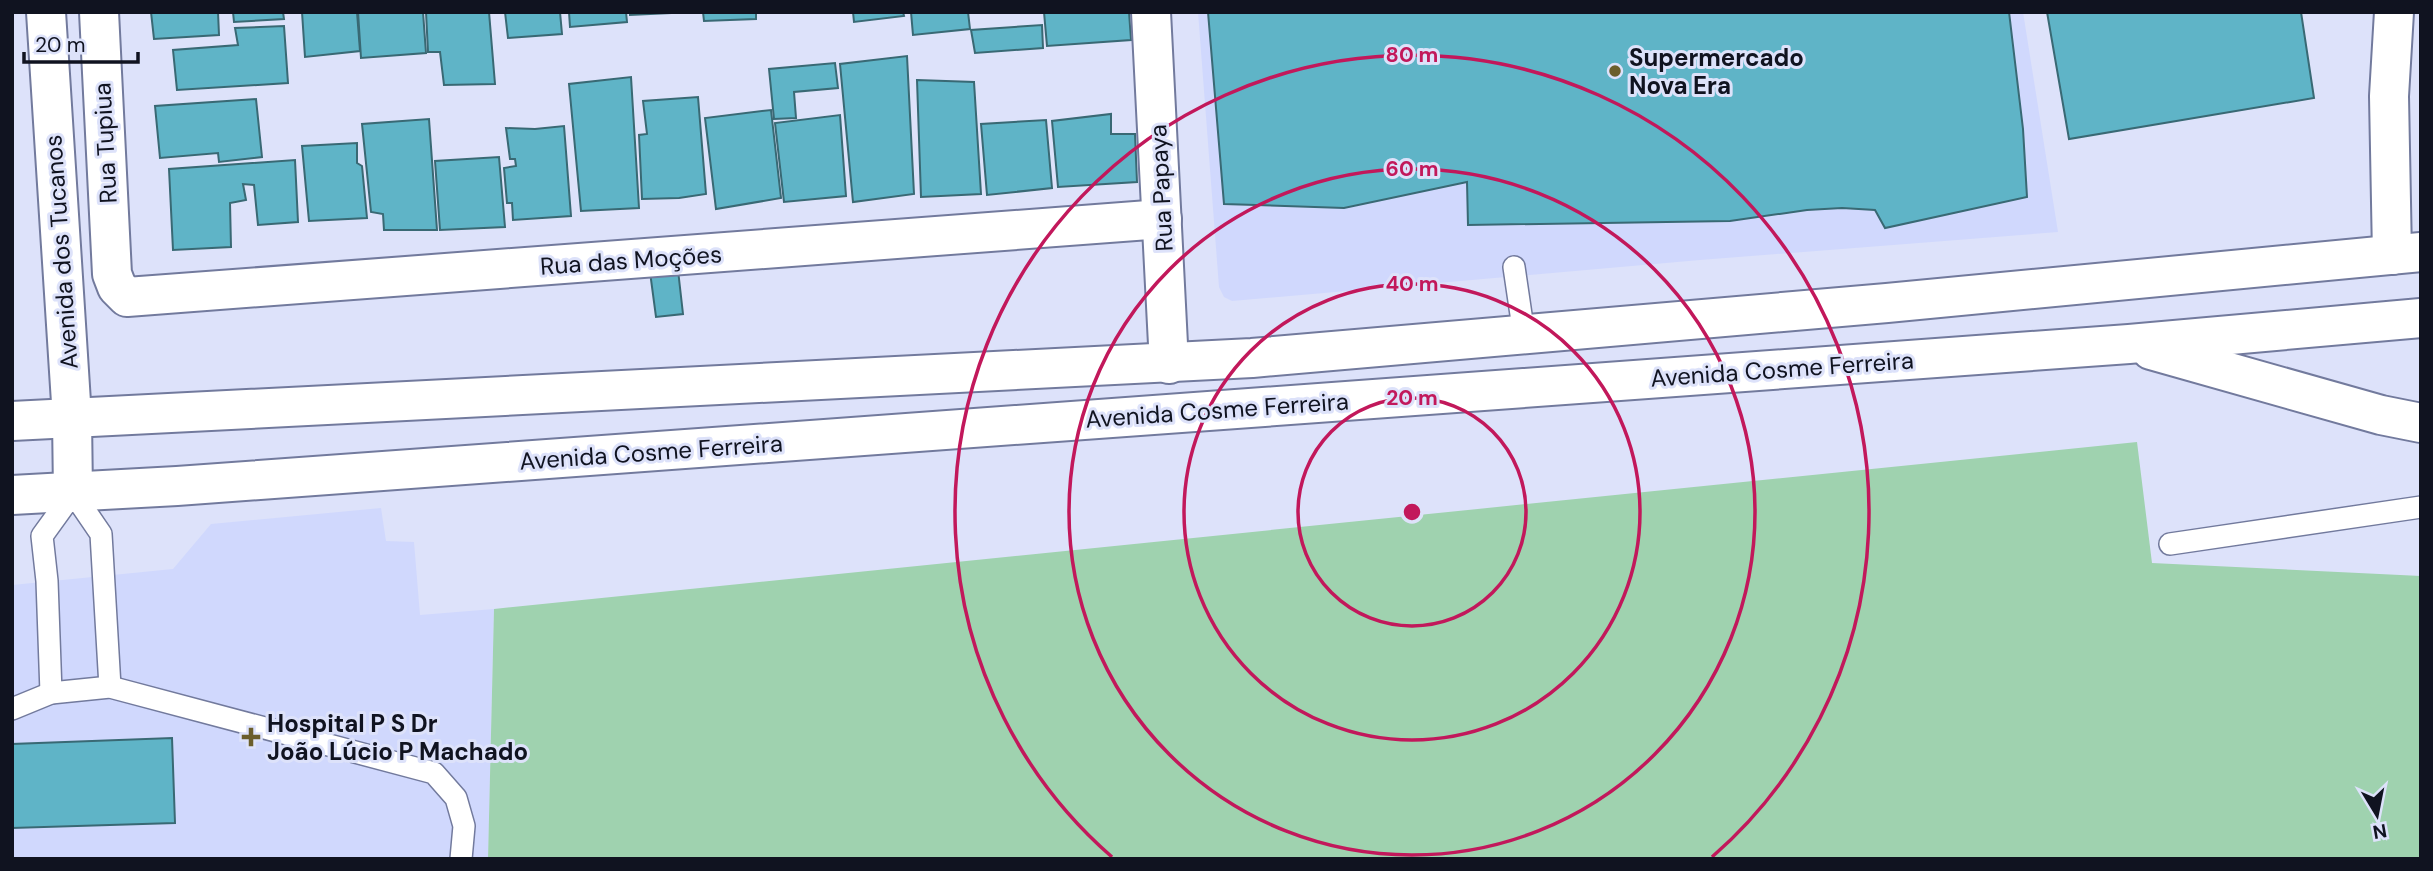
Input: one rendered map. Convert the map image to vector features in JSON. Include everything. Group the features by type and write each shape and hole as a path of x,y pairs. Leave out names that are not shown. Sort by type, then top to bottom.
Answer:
{"main road":[{"name":"Avenida dos Tucanos","path":"46,12 72,418 73,493"},
{"name":"Rua Tupiua","path":"99,12 112,274"},
{"name":"Rua Papaya","path":"1151,12 1169,364"},
{"path":"2394,12 2389,96 2407,253"},
{"name":"Rua das Moções","path":"112,274 117,287 127,297 143,297 1162,219"},
{"name":"Avenida Cosme Ferreira","path":"12,421 1169,364 1524,335 2407,253"},
{"name":"Avenida Cosme Ferreira","path":"12,495 73,493 2129,344 2421,318"},
{"path":"2129,344 2381,415 2421,423"}],"lane":[{"path":"1514,267 1524,335"},
{"path":"51,693 47,581 42,537 73,493 101,534 110,687"},
{"path":"2170,544 2421,507"},
{"path":"12,709 51,693 110,687 434,773 456,798 464,826 461,859"}],"shaded area":[{"name":"Supermercado Nova Era","path":"1198,12 2023,12 2058,232 1232,301 1224,297 1219,287"},
{"name":"Hospital P S Dr João Lúcio P Machado","path":"381,508 386,541 414,542 420,615 494,609 488,859 12,859 12,585 173,569 211,524"}],"green space":[{"path":"2137,442 2152,563 2421,576 2421,859 488,859 494,609"}],"building":[{"path":"151,12 218,12 219,35 154,39"},
{"path":"233,12 283,12 284,19 234,22"},
{"path":"302,12 357,12 360,51 305,57"},
{"path":"358,12 423,12 426,53 361,58"},
{"path":"426,12 489,12 495,84 444,85 440,52 428,52"},
{"path":"505,12 560,12 562,34 508,38"},
{"path":"569,12 626,12 627,22 570,27"},
{"path":"630,12 693,12 630,15"},
{"path":"703,12 756,12 756,19 704,21"},
{"path":"853,12 903,12 904,16 854,22"},
{"path":"911,12 968,12 970,29 913,35"},
{"path":"1044,12 1129,12 1131,40 1047,46"},
{"name":"Supermercado Nova Era","path":"1208,12 2009,12 2023,129 2027,197 1885,228 1875,210 1842,208 1730,221 1468,225 1467,182 1344,208 1224,204"},
{"path":"2047,12 2301,12 2314,98 2069,139"},
{"path":"1042,25 1043,48 975,53 971,30"},
{"path":"284,26 288,83 177,90 173,50 238,45 235,28"},
{"path":"907,56 914,194 853,202 840,64"},
{"path":"835,63 838,88 794,92 796,118 774,119 769,69"},
{"path":"631,77 639,208 581,211 569,84"},
{"path":"917,80 974,82 981,194 921,197"},
{"path":"698,97 706,194 642,199 639,135 647,134 643,101"},
{"path":"256,99 262,157 219,162 218,153 160,158 155,106"},
{"path":"771,110 781,198 716,209 705,118"},
{"path":"1111,114 1111,134 1135,134 1137,182 1058,187 1052,121"},
{"path":"840,115 846,196 784,202 775,123"},
{"path":"429,119 437,230 384,230 383,214 371,212 362,124"},
{"path":"1046,120 1052,188 987,195 981,124"},
{"path":"564,126 571,216 513,220 512,203 507,203 504,168 516,166 515,159 510,159 506,128"},
{"path":"357,143 357,163 362,166 367,218 309,221 302,146"},
{"path":"499,157 505,227 440,230 435,161"},
{"path":"295,160 298,222 258,225 254,185 243,184 246,200 230,203 231,247 173,250 169,169"},
{"path":"678,270 683,314 656,317 650,272"},
{"path":"172,738 175,823 12,828 12,744"}],"place":[{"name":"Supermercado Nova Era","path":"1615,71"},
{"name":"Hospital P S Dr João Lúcio P Machado","path":"251,737"}]}
